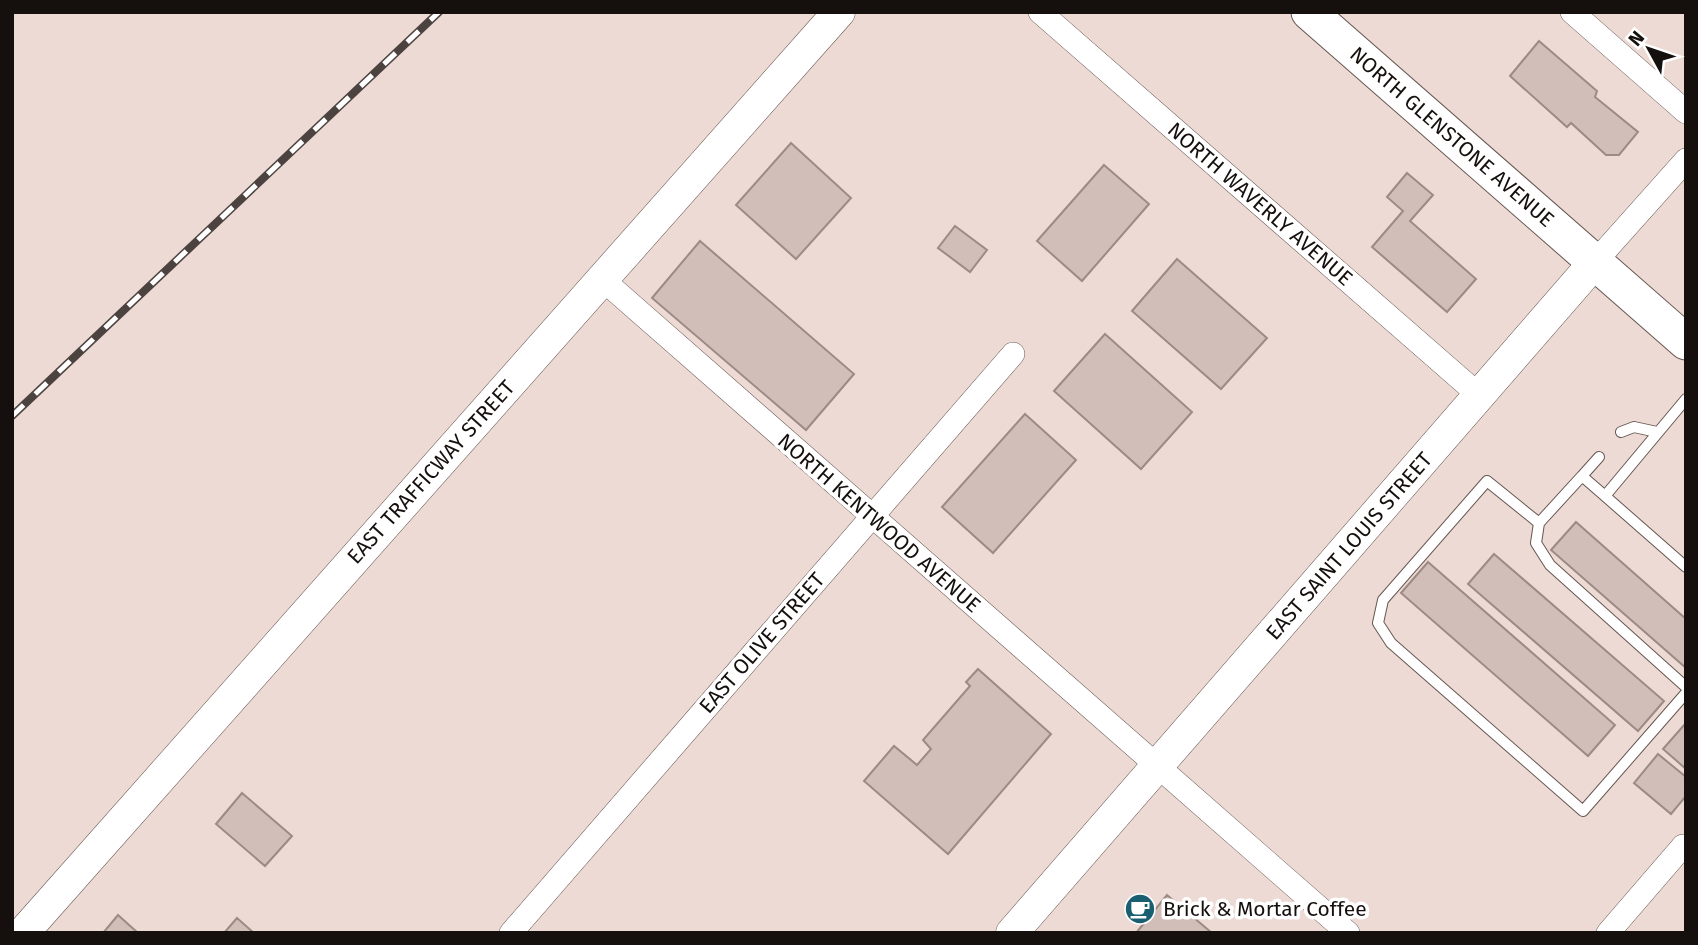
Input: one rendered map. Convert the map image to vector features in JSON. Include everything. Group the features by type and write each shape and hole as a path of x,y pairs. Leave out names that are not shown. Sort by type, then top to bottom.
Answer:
{"main road":[{"name":"EAST TRAFFICWAY STREET","path":"23,933 839,12"},
{"name":"NORTH GLENSTONE AVENUE","path":"1309,12 1686,342"},
{"name":"EAST SAINT LOUIS STREET","path":"1012,933 1595,262"}],"street":[{"name":"NORTH WAVERLY AVENUE","path":"1040,12 1480,396"},
{"path":"1572,12 1686,112"},
{"name":"EAST SAINT LOUIS STREET","path":"1595,262 1686,160"},
{"name":"NORTH KENTWOOD AVENUE","path":"602,279 1348,933"},
{"name":"EAST OLIVE STREET","path":"511,933 1013,354"},
{"path":"1608,933 1682,846"}],"lane":[{"path":"1605,496 1686,399"},
{"path":"1621,432 1634,427 1657,432"},
{"path":"1599,457 1539,523 1536,543 1550,565 1686,687"},
{"path":"1582,476 1686,567"},
{"path":"1539,523 1487,481 1383,600 1378,623 1391,643 1583,811 1686,693"}],"building":[{"path":"1539,41 1597,91 1595,97 1638,132 1619,155 1606,155 1571,123 1567,127 1510,76"},
{"path":"791,143 851,198 796,259 736,205"},
{"path":"1104,165 1149,204 1082,281 1037,241"},
{"path":"1407,173 1433,195 1410,221 1476,279 1447,312 1372,247 1403,211 1387,197"},
{"path":"955,226 987,250 970,272 938,248"},
{"path":"700,241 854,374 806,430 652,298"},
{"path":"1177,259 1267,338 1221,389 1132,311"},
{"path":"1105,334 1192,412 1141,469 1054,391"},
{"path":"1025,414 1076,460 993,553 942,507"},
{"path":"1576,522 1686,619 1686,668 1551,550"},
{"path":"1494,554 1664,701 1638,731 1468,584"},
{"path":"1428,562 1615,725 1588,756 1401,593"},
{"path":"978,669 1051,734 948,854 864,781 894,746 917,765 931,749 923,740 970,686 966,682"},
{"path":"1686,725 1686,769 1663,749"},
{"path":"1658,754 1686,777 1686,796 1671,814 1634,783"},
{"path":"242,793 292,836 265,866 216,824"},
{"path":"1167,895 1212,933 1136,933"},
{"path":"118,915 138,933 103,933"},
{"path":"237,918 254,933 224,933"}],"railway":[{"path":"12,416 439,12"}],"place":[{"name":"Brick & Mortar Coffee","path":"1140,909"}]}
